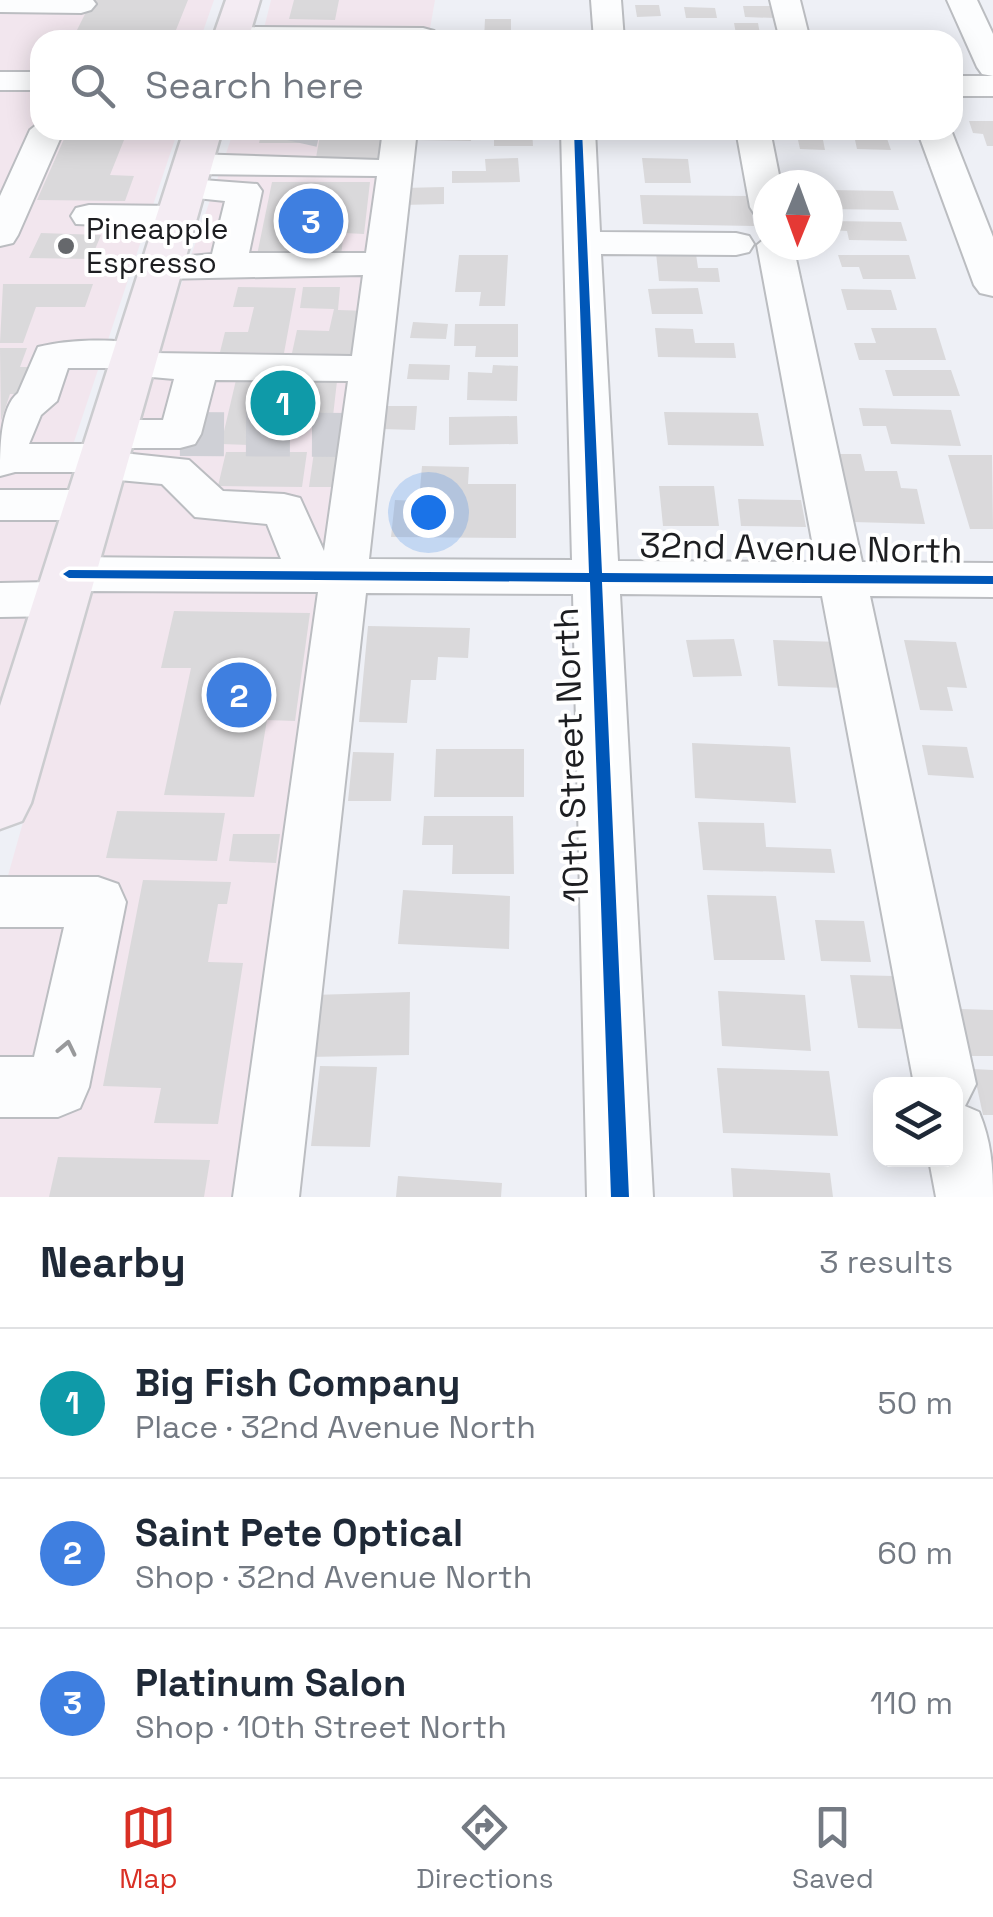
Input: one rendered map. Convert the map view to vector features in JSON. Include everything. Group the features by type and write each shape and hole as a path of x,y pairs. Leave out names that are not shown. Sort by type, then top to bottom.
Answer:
{"main road":[{"path":"233,30 242,0"},
{"path":"0,803 10,739 65,587 189,175"}],"street":[{"path":"423,30 426,0"},
{"path":"606,0 609,30"},
{"path":"785,0 793,30"},
{"path":"973,1 993,67"},
{"path":"0,3 82,2 69,30"},
{"path":"0,81 30,81"},
{"path":"963,86 993,86"},
{"path":"0,235 43,140"},
{"path":"266,1197 327,575 370,369 399,140"},
{"name":"10th Street North","path":"578,140 620,1197"},
{"path":"755,140 761,170"},
{"path":"938,140 993,285"},
{"path":"90,216 189,175 283,151 368,168"},
{"path":"189,175 244,191 228,264"},
{"path":"582,243 753,244"},
{"path":"760,260 840,579 944,1077"},
{"path":"161,268 383,264"},
{"path":"327,575 284,508 211,506 174,470 1,459 24,407 36,401 52,356 198,366 370,369"},
{"path":"0,505 180,434 198,366"},
{"name":"32nd Avenue North","path":"0,600 65,587 327,575 993,580"},
{"path":"0,902 98,902 58,1087 0,1087"},
{"path":"962,1167 968,1197"}],"shaded area":[{"path":"0,0 214,0 204,30 30,30 30,74 0,74"},
{"path":"271,0 435,0 430,30 264,30"},
{"path":"0,88 30,89 30,140 175,140 72,448 0,447"},
{"path":"231,140 411,140 340,561 97,560 122,458"},
{"path":"0,470 87,470 0,722"},
{"path":"89,588 335,589 231,1197 0,1197 0,904"}],"building":[{"path":"92,0 188,0 176,30 77,30"},
{"path":"294,0 339,0 335,20 289,19"},
{"path":"635,5 659,5 661,16 637,17"},
{"path":"743,6 773,6 775,18 745,17"},
{"path":"684,7 715,8 717,18 686,18"},
{"path":"485,19 511,19 511,30 484,30"},
{"path":"734,23 758,23 759,30 735,30"},
{"path":"969,121 993,121 993,146 987,146 983,134 973,133"},
{"path":"64,140 124,140 110,175 134,176 125,201 37,200"},
{"path":"260,140 310,140 310,143 259,143"},
{"path":"319,140 383,140 379,164 315,163"},
{"path":"494,140 533,140 533,146 494,146"},
{"path":"798,140 823,140 825,150 800,149"},
{"path":"855,140 888,140 891,150 857,149"},
{"path":"518,158 520,182 452,183 452,171 486,171 485,159"},
{"path":"642,158 688,159 691,183 645,183"},
{"path":"272,182 370,182 364,234 344,233 341,255 257,255"},
{"path":"444,187 444,204 402,205 403,188"},
{"path":"843,190 893,191 899,210 843,209"},
{"path":"640,195 749,196 753,220 753,226 643,224"},
{"path":"843,221 901,222 907,241 849,240 847,231 843,231"},
{"name":"Pineapple Espresso","path":"41,233 101,235 91,259 29,258"},
{"path":"656,253 696,254 698,268 718,268 720,282 659,281"},
{"path":"459,255 508,255 505,306 479,306 481,292 455,292"},
{"path":"843,255 909,255 916,279 863,279 859,267 842,267"},
{"path":"3,284 93,284 85,307 36,307 23,343 0,343"},
{"path":"238,287 296,288 284,353 220,352 225,332 248,332 254,307 233,307"},
{"path":"303,287 340,287 338,310 369,311 362,355 292,353 297,330 329,331 334,309 300,308"},
{"path":"698,288 703,314 652,314 648,289"},
{"path":"841,289 891,290 897,310 847,310"},
{"path":"413,322 448,324 446,339 410,338"},
{"path":"455,324 518,324 518,357 475,357 476,346 454,346"},
{"path":"655,328 693,329 695,343 734,343 736,358 658,357"},
{"path":"871,328 936,328 946,360 859,360 854,343 876,343"},
{"path":"0,348 27,348 20,367 40,367 31,394 10,394 1,421"},
{"path":"409,364 450,365 449,380 407,379"},
{"path":"493,365 518,366 517,401 467,400 468,372 492,373"},
{"path":"885,370 951,370 960,396 893,396"},
{"path":"236,380 337,381 332,425 254,424 249,445 221,444"},
{"path":"384,406 417,406 415,430 382,429"},
{"path":"859,408 951,410 961,446 891,444 886,426 863,426"},
{"path":"664,412 758,413 764,446 668,445"},
{"path":"517,416 518,444 449,445 449,417"},
{"path":"226,452 307,452 302,487 218,486"},
{"path":"314,452 342,453 337,487 309,487"},
{"path":"838,454 861,454 865,471 897,471 901,488 917,489 925,524 853,522"},
{"path":"948,455 992,455 993,529 970,529"},
{"path":"422,466 469,467 468,484 516,484 516,538 391,537 395,500 419,501"},
{"path":"659,486 714,486 719,526 663,526"},
{"path":"738,499 801,500 806,527 741,526"},
{"path":"174,611 310,613 295,721 267,720 254,797 164,795 191,668 161,668"},
{"path":"368,626 470,628 468,658 438,657 436,680 411,680 407,723 359,722"},
{"path":"734,639 742,676 693,677 686,640"},
{"path":"773,640 841,642 848,688 778,686"},
{"path":"904,640 956,642 967,688 947,687 953,711 920,710"},
{"path":"692,743 790,747 796,803 695,798"},
{"path":"922,745 967,747 974,778 928,775"},
{"path":"436,749 524,749 524,797 434,797"},
{"path":"353,752 394,753 391,801 348,801"},
{"path":"117,811 225,813 217,861 106,858"},
{"path":"424,816 513,816 514,874 452,874 453,845 422,845"},
{"path":"698,822 764,823 766,847 831,849 835,873 703,870"},
{"path":"233,834 280,834 276,863 229,861"},
{"path":"143,880 231,882 227,904 218,904 208,962 243,963 218,1124 154,1123 161,1088 103,1086"},
{"path":"403,890 510,896 509,949 398,944"},
{"path":"707,895 776,896 785,960 714,960"},
{"path":"815,920 864,921 871,962 821,961"},
{"path":"850,975 894,976 904,1029 858,1028"},
{"path":"718,991 805,995 811,1051 722,1046"},
{"path":"410,992 409,1055 308,1057 313,995"},
{"path":"961,1009 993,1010 993,1056 971,1056"},
{"path":"320,1066 377,1067 370,1147 311,1146"},
{"path":"717,1068 829,1071 838,1136 723,1133"},
{"path":"973,1069 993,1070 993,1115 983,1115"},
{"path":"58,1157 210,1160 204,1197 49,1197"},
{"path":"731,1168 830,1173 833,1197 733,1197"},
{"path":"398,1176 502,1183 501,1197 396,1197"}],"tunnel":[{"path":"180,434 361,435"}],"cycle path":[{"path":"578,140 620,1197"},
{"path":"69,574 993,580"}],"place":[{"name":"Platinum Salon","path":"311,221"},
{"name":"Pineapple Espresso","path":"66,246"},
{"name":"Big Fish Company","path":"283,403"},
{"name":"Saint Pete Optical","path":"239,695"}]}
